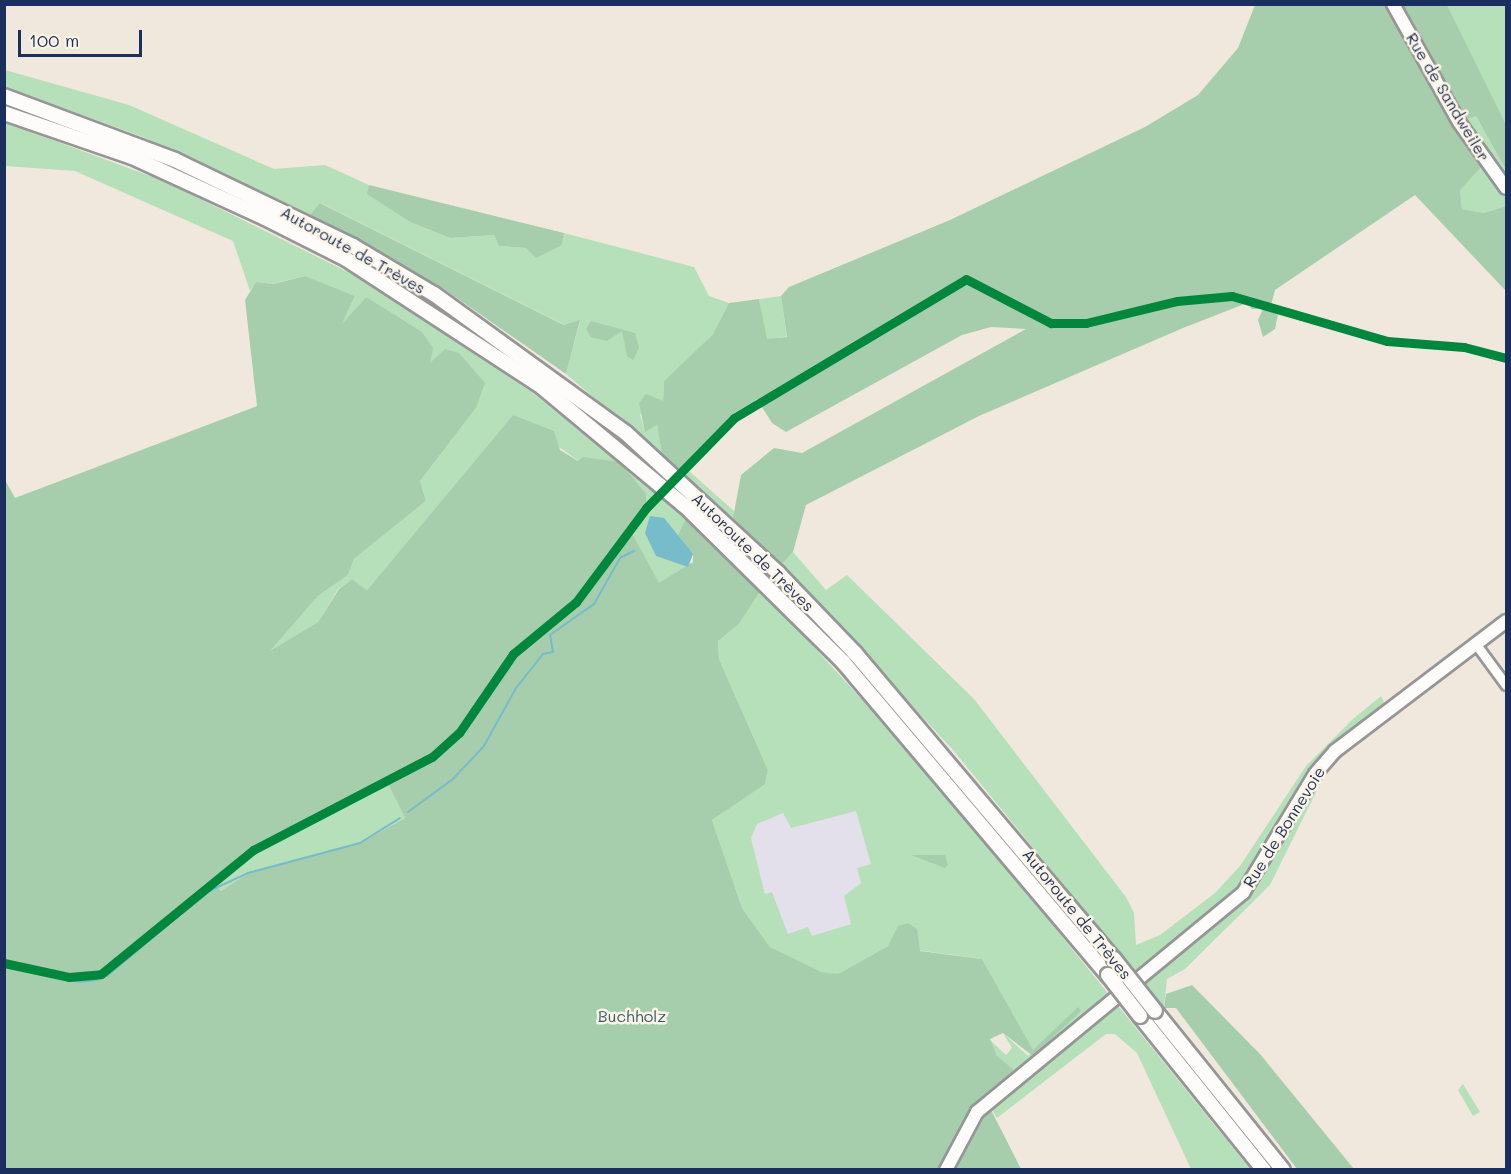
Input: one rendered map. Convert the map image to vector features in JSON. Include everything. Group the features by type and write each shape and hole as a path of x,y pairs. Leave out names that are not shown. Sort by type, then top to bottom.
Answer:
{"highway":[{"name":"Autoroute de Trèves","path":"4,96 166,156 353,246 443,301 626,433 778,573 946,755 1114,959 1283,1170"},
{"name":"Autoroute de Trèves","path":"4,112 170,173 346,259 542,387 615,445 767,585 934,764 1108,975 1264,1170"}],"main road":[{"name":"Rue de Sandweiler","path":"1393,4 1459,122 1506,188"},
{"name":"Rue de Bonnevoie","path":"946,1170 977,1112 1243,892 1315,774 1335,751 1506,621"}],"street":[{"path":"1475,643 1506,685"}],"shaded area":[{"path":"856,810 871,864 857,868 861,883 844,896 851,924 811,937 788,934 772,892 765,894 751,838 757,824 783,813 791,828"}],"green space":[{"path":"1255,5 1447,5 1506,125 1506,170 1476,116 1459,122 1482,166 1460,190 1462,209 1484,213 1506,206 1506,291 1415,195 1275,290 1270,309 1252,309 1247,303 1183,328 979,416 806,505 793,552 781,565 733,518 741,475 774,448 802,453 1026,329 991,327 962,335 786,432 772,423 757,399 682,471 662,455 657,425 645,432 639,403 646,394 663,401 664,381 713,334 729,303 759,299 767,339 787,337 781,296 789,287 950,220 1145,127 1198,95 1238,48"},
{"path":"1447,5 1506,5 1506,125 1486,92"},
{"path":"5,70 129,105 274,169 325,165 369,185 368,194 410,222 450,238 494,235 499,246 526,248 562,245 564,233 694,267 709,296 729,303 713,334 664,381 663,401 640,414 645,431 657,425 662,455 566,374 580,321 565,325 321,203 310,215 143,137 5,87"},
{"path":"1476,116 1506,170 1506,206 1484,213 1462,209 1460,190 1459,122"},
{"path":"4,122 166,182 354,275 533,393 658,495 712,438 689,471 735,512 733,518 686,519 693,554 688,567 659,584 631,531 646,508 513,415 367,590 352,579 338,589 318,622 268,653 318,596 348,575 354,559 426,501 420,481 476,408 366,297 341,326 355,296 304,276 272,284 256,282 250,291 233,241 75,171 5,166"},
{"path":"369,185 564,233 562,245 536,258 526,248 499,246 494,235 450,238 410,222 367,194"},
{"path":"320,203 564,325 580,320 566,374 444,289 310,215"},
{"name":"Buchholz","path":"305,276 355,296 342,324 366,297 422,332 433,348 430,363 445,349 459,353 485,383 476,408 420,481 426,501 354,559 348,575 318,596 270,651 318,622 339,589 352,579 367,590 513,415 554,431 560,450 578,461 583,457 620,462 646,494 646,508 631,531 659,583 693,562 693,554 677,537 686,519 761,590 739,624 718,641 719,659 768,770 765,784 712,820 742,908 770,947 821,972 838,974 888,946 898,926 908,923 917,929 920,951 982,959 1033,1050 1078,1007 1081,1011 1033,1056 1003,1033 990,1039 997,1056 1013,1069 1011,1079 987,1102 1021,1169 5,1169 4,478 15,498 257,406 245,300 256,282 273,284","holes":["388,784 405,818 360,843 248,873 221,891 213,882 253,850"]},
{"path":"781,296 787,337 765,340 759,299"},
{"path":"1263,309 1278,314 1275,329 1263,337 1258,320"},
{"path":"591,321 635,333 639,348 633,360 627,356 622,331 607,341 591,337 586,329"},
{"path":"793,552 826,590 847,575 974,699 1126,897 1134,913 1136,945 1160,935 1215,893 1240,866 1306,766 1353,719 1381,696 1390,714 1326,772 1270,885 1185,969 1167,979 1164,1008 953,750 781,565"},
{"path":"761,590 928,771 1250,1169 1191,1169 1137,1053 1115,1034 1106,1034 997,1118 987,1102 997,1056 989,1039 1006,1055 1012,1048 1003,1033 1028,1056 1079,1007 1033,1051 982,959 888,946 838,974 820,973 770,947 742,908 712,820 765,783 768,770 719,659 718,641 739,624","holes":["856,811 871,864 857,868 861,883 844,896 851,924 812,936 808,927 788,934 772,892 765,894 751,838 757,824 783,813 791,828"]},
{"path":"388,784 405,818 360,843 248,873 221,891 212,882 253,850"},
{"path":"911,855 945,855 948,865 945,868"},
{"path":"1192,985 1260,1054 1354,1169 1297,1169 1176,1008 1164,1008 1166,994"},
{"path":"1463,1084 1480,1112 1473,1116 1458,1090"}],"water":[{"path":"650,516 664,518 693,554 688,567 656,556 645,533"}],"waterway":[{"path":"408,812 453,779 484,746 516,688 543,654 553,652 550,635 594,604 620,558 634,551"},
{"path":"107,976 207,892 248,873 360,843 400,818"},
{"path":"4,966 79,982 97,980"}],"cycle path":[{"path":"4,963 69,977 101,974 253,850 432,757 459,733 513,654 576,602 646,508 734,418 966,279 1051,323 1086,323 1177,301 1232,296 1387,341 1464,347 1506,358"}]}
